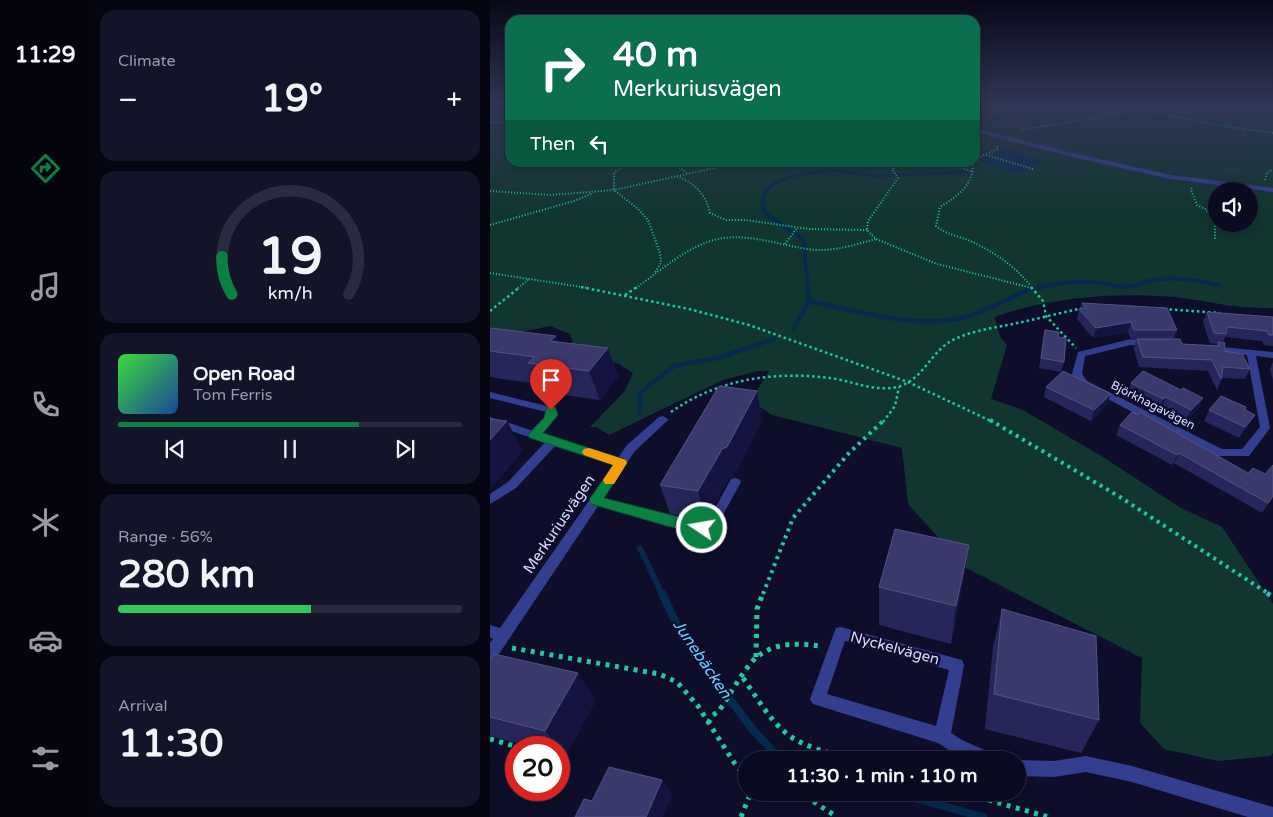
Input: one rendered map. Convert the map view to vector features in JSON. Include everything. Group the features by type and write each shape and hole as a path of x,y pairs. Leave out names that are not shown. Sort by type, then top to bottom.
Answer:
{"street":[{"path":"1025,142 1073,155 1196,182 1273,190"},
{"path":"1081,354 1090,350 1131,342 1160,344"},
{"path":"1199,347 1273,355"},
{"name":"Björkhagavägen","path":"1081,354 1077,374 1084,383 1220,453 1245,453 1265,428 1251,353"},
{"path":"490,395 551,410 552,415 548,421 534,435"},
{"name":"Merkuriusvägen","path":"495,642 621,463 638,441 663,419"},
{"path":"490,420 621,463"},
{"path":"490,500 512,485 552,441"},
{"path":"596,500 667,521 710,528 735,482"},
{"name":"Nyckelvägen","path":"942,736 956,665 841,633 818,699 942,736 956,746 967,751"},
{"path":"1026,768 1054,769 1086,764 1132,774 1273,816"}],"path":[{"path":"980,157 998,149 996,148"},
{"path":"986,154 1033,169"},
{"path":"622,167 614,173 614,190 638,209 648,220 660,253 660,263 654,273"},
{"path":"679,167 688,173"},
{"path":"490,191 551,195 614,190 717,167"},
{"path":"866,230 868,221 898,178 892,169 894,167"},
{"path":"960,167 973,172"},
{"path":"973,167 972,180 964,191 940,207 936,226 950,235 978,245 1020,273 1043,301 1046,316 1081,354"},
{"path":"676,176 687,180 698,189 706,198 710,213 726,220 746,220 796,229 866,230 876,239 936,264 1031,286"},
{"path":"1196,182 1191,190 1197,205 1205,209 1215,220 1215,240"},
{"path":"490,225 574,201 596,191"},
{"path":"784,244 796,229"},
{"path":"624,296 654,273 698,245 716,240 728,238 754,239 809,249 836,250 876,239"},
{"path":"490,273 530,278 624,296 749,325 908,382 1006,430 1120,497 1273,597"},
{"path":"490,311 530,278"},
{"path":"663,419 687,400 710,389 745,379 830,378 878,387 899,387 908,382 949,342 970,333 1088,307"},
{"path":"1158,308 1222,314"},
{"path":"756,657 757,609 793,518 849,453 882,423 896,406 899,387"},
{"path":"495,642 659,674 677,682 698,706 738,765"},
{"path":"708,723 743,678 756,657 773,648 799,643 835,650"},
{"path":"743,678 787,734 823,751"},
{"path":"490,739 505,743"},
{"path":"741,817 747,801"},
{"path":"812,801 836,817"},
{"path":"992,801 1048,817"}],"green space":[{"path":"490,142 505,142 505,167 980,167 980,142 1273,142 1273,308 1242,307 1174,297 1128,295 1060,301 1016,310 994,317 1000,336 1007,345 991,399 1023,410 1103,457 1181,508 1222,527 1273,604 1273,753 1270,756 1218,761 1164,749 1140,723 1142,658 966,568 908,504 902,448 772,415 754,403 756,392 769,371 758,371 723,380 609,435 597,427 590,427 624,392 633,373 619,364 577,356 570,334 550,326 507,335 490,344"}],"water":[{"path":"1005,149 1042,160 1029,167 991,155"},
{"path":"987,156 1029,169 1019,174 980,161 980,159"}],"building":[{"path":"1082,303 1167,308 1177,330 1134,330 1131,322 1096,328 1079,309 1086,308"},
{"path":"1207,312 1273,317 1273,335 1269,335 1267,331 1227,327 1226,334 1214,333"},
{"path":"490,328 556,336 550,341 608,348 589,371 528,363 535,357 490,351"},
{"path":"1045,330 1059,332 1058,337 1066,338 1064,362 1041,358"},
{"path":"1137,339 1180,339 1182,344 1219,346 1218,342 1225,343 1224,351 1242,354 1250,369 1223,367 1221,379 1212,360 1143,357"},
{"path":"1063,371 1111,394 1094,410 1046,387"},
{"path":"1143,371 1181,390 1183,388 1203,398 1191,410 1166,397 1163,399 1131,383"},
{"path":"719,386 757,391 727,447 722,449 698,491 660,485"},
{"path":"1221,396 1246,407 1245,410 1255,415 1245,427 1209,410"},
{"path":"1132,412 1138,415 1140,412 1248,473 1253,468 1265,474 1273,465 1273,496 1268,503 1179,453 1177,455 1120,425"},
{"path":"490,419 507,421 490,440"},
{"path":"895,529 969,545 956,606 879,587"},
{"path":"1002,609 1096,636 1099,720 994,694"},
{"path":"494,654 578,673 545,731 490,717 490,660"},
{"path":"609,767 662,780 646,817 575,817 584,799 592,801"}],"waterway":[{"name":"Junebäcken","path":"774,183 793,176 831,170"},
{"path":"831,170 874,176 970,172"},
{"name":"Junebäcken","path":"774,183 764,196 764,212 803,239 808,288"},
{"path":"1128,287 1170,278 1218,285"},
{"path":"1040,287 1063,283 1083,282 1128,287"},
{"name":"Junebäcken","path":"808,287 809,301"},
{"path":"809,301 889,318 930,321 950,320 969,316 1029,290"},
{"name":"Junebäcken","path":"793,329 809,301"},
{"name":"Junebäcken","path":"639,413 640,393 674,366 717,358 774,339"},
{"name":"Junebäcken","path":"640,548 662,594"},
{"name":"Junebäcken","path":"662,593 682,636 753,730 773,751"},
{"name":"Junebäcken","path":"925,801 983,817"}],"slow traffic":[{"path":"589,452 621,463 609,480"}],"route":[{"path":"551,410 552,415 548,421 534,435 621,463 596,500 667,521 702,528"}]}
